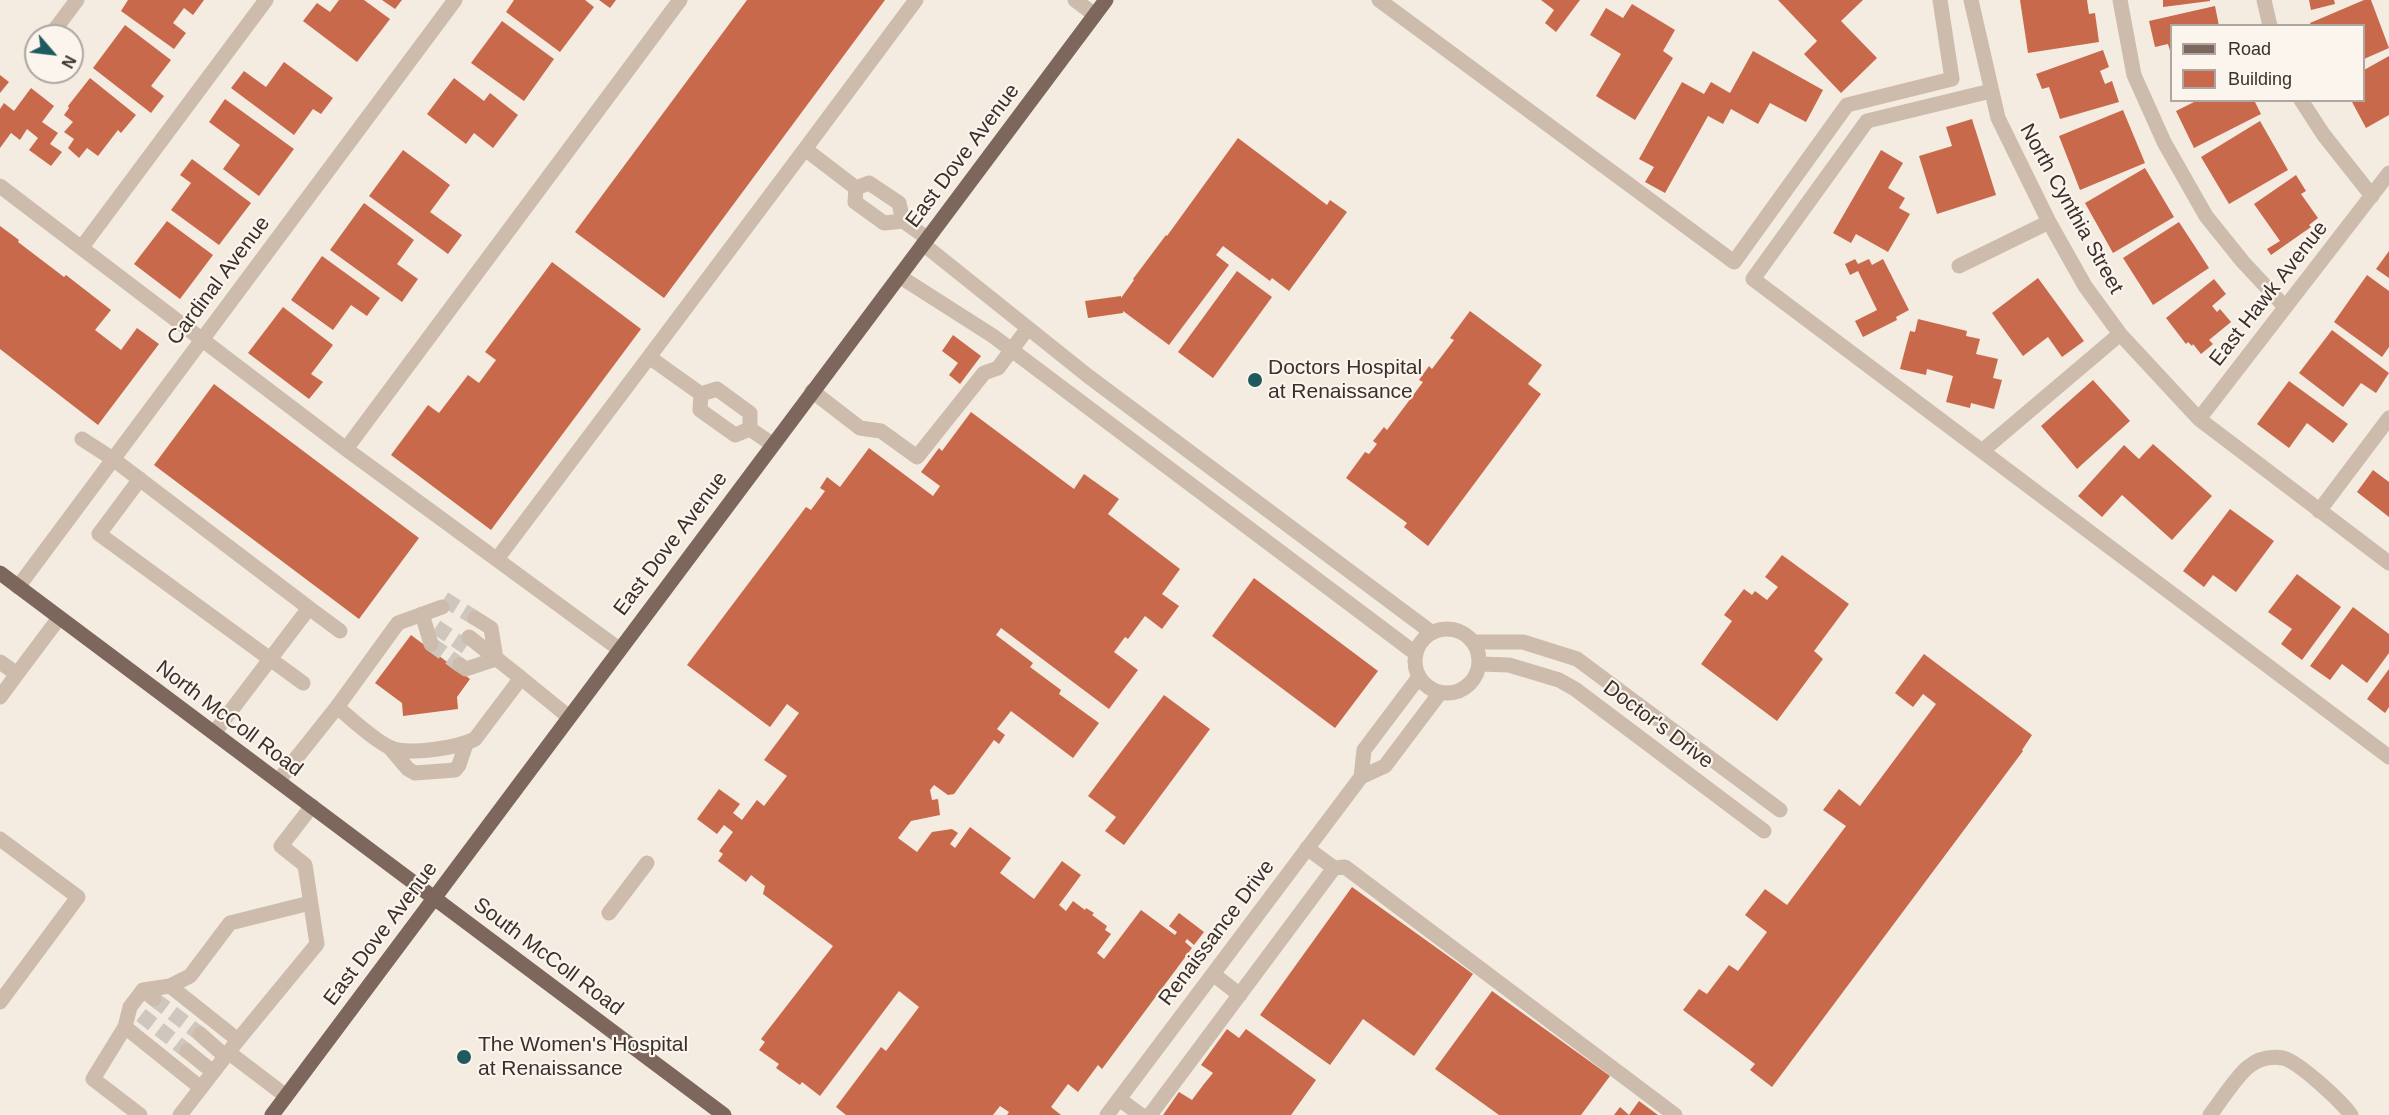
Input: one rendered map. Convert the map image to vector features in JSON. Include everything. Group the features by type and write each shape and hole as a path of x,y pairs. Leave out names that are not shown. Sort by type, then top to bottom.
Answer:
{"main road":[{"name":"East Dove Avenue","path":"272,1115 1106,0"},
{"name":"North McColl Road","path":"0,573 434,897"},
{"name":"South McColl Road","path":"434,897 723,1115"}],"street":[{"path":"59,24 77,0"},
{"path":"82,247 266,0"},
{"name":"Cardinal Avenue","path":"18,587 455,0"},
{"path":"346,449 680,0"},
{"path":"497,559 916,0"},
{"path":"1075,0 1095,15"},
{"path":"1379,0 1734,262 1847,105 1952,79 1940,0"},
{"name":"North Cynthia Street","path":"1971,0 1998,118 2049,222 2085,286 2120,334 2199,419 2389,563"},
{"path":"2120,0 2134,75 2164,142 2206,216 2243,262 2285,307"},
{"path":"2264,0 2270,24"},
{"path":"1991,91 1867,121 1753,279 2389,757"},
{"path":"2302,102 2323,134 2372,196"},
{"path":"805,149 856,188"},
{"name":"East Hawk Avenue","path":"2199,419 2389,173"},
{"path":"856,188 869,183 899,203 903,221 1028,328 1134,411 1431,632 1423,638 1415,652 1415,665 1419,677 1430,688 1440,693 1453,693 1464,689 1474,679 1480,664 1474,642"},
{"path":"0,186 346,449 619,649"},
{"path":"856,188 855,202 884,223 903,221"},
{"path":"1959,266 2049,222"},
{"path":"898,276 993,336 1072,398 1415,652"},
{"path":"812,391 860,428 881,431 916,457 984,373 998,368 1028,328"},
{"path":"1982,451 2120,334"},
{"path":"649,357 701,394"},
{"path":"1072,398 1088,376"},
{"path":"701,394 717,389 750,413 750,429"},
{"path":"701,394 700,410 717,423 735,435 750,429"},
{"path":"1119,432 1134,411"},
{"path":"2319,511 2389,418"},
{"path":"750,429 772,444"},
{"path":"82,439 140,479 340,631"},
{"path":"140,479 99,534 303,683"},
{"path":"1220,506 1235,486"},
{"path":"1260,536 1275,516"},
{"path":"1318,580 1333,560"},
{"path":"214,733 309,608"},
{"path":"278,781 337,707 398,623 422,614 438,622 422,614"},
{"path":"0,697 59,618"},
{"path":"496,658 466,669 468,642 491,628 496,658 569,717"},
{"name":"Doctor's Drive","path":"1431,632 1442,628 1452,628 1464,633 1474,642 1523,642 1577,659 1780,810"},
{"path":"1509,665 1513,643"},
{"path":"0,662 17,674"},
{"name":"Doctor's Drive","path":"1480,664 1509,665 1559,680 1575,688 1764,831"},
{"name":"Doctor's Drive","path":"1575,688 1591,669"},
{"name":"Renaissance Drive","path":"1361,777 1364,750 1419,677"},
{"path":"390,748 432,751 475,740 521,678"},
{"name":"Renaissance Drive","path":"1107,1115 1361,777 1385,766 1440,693"},
{"path":"337,707 390,748 408,769 415,773 455,770 466,744"},
{"name":"Doctor's Drive","path":"1715,794 1730,773"},
{"path":"180,1115 230,1049 317,944 306,865 280,846 312,806"},
{"path":"0,839 78,897 0,1002"},
{"path":"1307,848 1334,868 1345,867 1675,1115"},
{"path":"609,913 647,863"},
{"path":"1150,1115 1334,868"},
{"path":"140,1115 93,1079 135,1011 148,995 190,976 230,923 310,903"},
{"path":"1213,974 1240,995"},
{"path":"170,986 230,1049 286,1096"},
{"path":"125,1027 201,1088"},
{"path":"200,1034 230,1049"},
{"path":"187,1052 213,1072"},
{"path":"2210,1115 2247,1067 2266,1058 2285,1059 2317,1081 2352,1115"},
{"path":"1119,1099 1141,1115"}],"building":[{"path":"128,0 204,0 193,15 184,8 173,23 186,33 174,49 121,11"},
{"path":"339,0 364,0 390,19 357,62 303,21 317,3 330,12"},
{"path":"382,0 402,0 395,9"},
{"path":"514,0 585,0 594,7 560,52 506,12"},
{"path":"599,0 616,0 610,8"},
{"path":"747,0 885,0 664,298 575,232"},
{"path":"1541,0 1580,0 1556,32 1545,23 1554,10"},
{"path":"1778,0 1863,0 1841,21 1877,58 1841,93 1804,54 1817,41"},
{"path":"2020,0 2087,0 2089,14 2095,13 2099,42 2028,53"},
{"path":"2163,0 2210,0 2210,1 2163,7"},
{"path":"2309,0 2334,0 2335,4 2311,10"},
{"path":"2364,0 2371,0 2389,48 2365,59 2365,24 2310,23"},
{"path":"1632,4 1675,30 1663,51 1673,58 1635,120 1596,96 1621,54 1590,35 1606,8 1623,18"},
{"path":"2215,6 2219,24 2170,24 2170,50 2168,44 2155,47 2149,21"},
{"path":"502,21 554,59 524,101 471,63"},
{"path":"125,25 171,60 151,86 164,96 151,113 93,68"},
{"path":"2103,50 2109,67 2100,71 2105,84 2112,81 2119,102 2060,119 2049,87 2042,89 2036,74"},
{"path":"1753,51 1823,90 1806,122 1770,103 1758,124 1731,109 1723,124 1708,116 1665,193 1645,182 1654,167 1639,159 1682,82 1704,94 1711,82 1730,93"},
{"path":"2389,56 2389,115 2366,128 2352,102 2365,102 2365,69"},
{"path":"284,62 333,98 321,114 313,109 294,135 231,88 244,71 266,87"},
{"path":"0,75 9,82 0,93"},
{"path":"90,78 136,115 121,133 118,130 98,156 87,148 79,158 68,148 74,139 64,132 73,122 64,115 68,106"},
{"path":"454,78 484,101 490,93 518,115 493,148 474,133 466,144 427,114"},
{"path":"31,88 54,106 42,122 58,133 50,144 62,152 51,166 29,150 38,138 27,129 20,140 11,133 0,148 0,109 4,103 14,111"},
{"path":"225,99 294,149 259,196 223,169 240,145 209,122"},
{"path":"2194,102 2255,102 2261,114 2194,148 2176,111"},
{"path":"2123,110 2145,163 2080,190 2059,136"},
{"path":"1972,119 1996,195 1937,214 1919,156 1952,146 1946,127"},
{"path":"2260,121 2288,170 2229,204 2201,157"},
{"path":"1238,138 1327,205 1330,200 1347,212 1289,291 1272,278 1270,281 1223,246 1216,255 1229,265 1169,345 1123,311 1123,313 1088,318 1085,301 1121,296 1121,298"},
{"path":"403,150 450,185 430,212 462,235 448,254 369,196"},
{"path":"1881,150 1903,163 1888,188 1905,198 1899,208 1910,214 1888,252 1856,234 1851,243 1833,233"},
{"path":"192,159 251,203 219,245 171,210 191,183 180,175"},
{"path":"2145,168 2174,217 2113,253 2085,203"},
{"path":"2296,175 2306,191 2301,194 2318,218 2309,225 2311,227 2271,255 2267,249 2280,241 2254,204"},
{"path":"364,203 414,240 397,264 418,279 402,302 330,250"},
{"path":"167,221 213,255 180,299 134,264"},
{"path":"2179,222 2209,268 2153,305 2123,258"},
{"path":"0,226 64,277 66,275 111,310 95,330 121,350 137,328 159,344 98,425 0,349"},
{"path":"2389,251 2389,278 2376,269"},
{"path":"322,256 380,298 367,316 351,305 333,330 291,300"},
{"path":"1855,259 1858,264 1869,259 1872,265 1883,259 1909,310 1896,317 1897,320 1863,337 1855,321 1877,310 1858,271 1850,275 1845,264"},
{"path":"552,262 641,329 491,530 391,455 428,405 439,413 468,375 479,383 496,360 485,352"},
{"path":"1237,271 1272,297 1213,378 1178,352"},
{"path":"2367,275 2389,291 2389,347 2382,357 2334,322"},
{"path":"2038,278 2084,341 2062,357 2048,337 2023,356 1992,313"},
{"path":"2214,279 2226,294 2212,306 2217,312 2220,309 2231,322 2209,340 2213,344 2201,354 2193,344 2192,346 2188,342 2186,344 2166,318"},
{"path":"283,307 333,345 311,374 323,382 309,399 248,353"},
{"path":"1470,311 1542,365 1528,384 1541,394 1428,546 1404,527 1407,523 1346,478 1365,452 1369,454 1377,444 1373,441 1384,427 1387,430 1423,382 1419,380 1429,366 1432,369 1454,340 1450,338"},
{"path":"1918,319 1967,331 1966,336 1980,339 1976,354 1998,359 1993,378 2002,380 1994,409 1971,403 1970,408 1946,402 1953,376 1927,369 1926,375 1900,369 1910,331 1915,332"},
{"path":"2332,330 2389,373 2376,393 2361,383 2343,407 2299,373"},
{"path":"953,335 981,356 960,384 949,375 958,363 942,351"},
{"path":"2093,380 2130,421 2077,469 2041,426"},
{"path":"2289,381 2348,424 2333,443 2307,423 2289,448 2257,424"},
{"path":"214,384 419,538 359,619 154,465"},
{"path":"971,412 1074,489 1084,474 1119,499 1108,514 1180,569 1162,594 1179,606 1162,629 1145,616 1128,639 1125,637 1114,652 1138,670 1109,709 1001,628 996,635 1033,663 1030,667 1061,690 1059,694 1099,723 1073,758 1011,711 997,729 1005,735 999,744 994,740 954,794 948,795 934,785 930,790 932,800 938,799 940,815 911,821 898,838 917,852 932,832 952,829 958,833 950,844 955,848 970,827 1011,858 1000,873 1034,899 1062,861 1081,875 1059,905 1066,911 1073,901 1085,910 1086,908 1094,913 1092,915 1107,926 1105,930 1111,934 1097,953 1104,959 1141,910 1175,935 1177,932 1169,926 1179,913 1204,932 1194,945 1187,939 1185,942 1192,948 1102,1069 1098,1065 1078,1092 1068,1084 1051,1107 1061,1115 1007,1115 1009,1112 1000,1106 993,1115 846,1115 836,1107 881,1047 886,1051 919,1007 899,991 820,1096 802,1082 800,1085 776,1068 779,1064 759,1050 765,1042 761,1039 833,946 763,894 765,886 751,875 746,882 718,861 723,854 719,851 733,832 724,825 717,834 697,819 719,789 740,804 733,813 742,820 757,800 764,806 787,776 764,760 799,713 787,704 770,727 687,665 806,507 811,510 825,491 820,488 827,477 840,487 869,448 933,496 940,486 921,472 939,448 942,451"},
{"path":"2153,444 2212,496 2172,540 2122,495 2102,517 2078,496 2124,445 2139,459"},
{"path":"2373,470 2389,482 2389,517 2357,492"},
{"path":"2230,509 2274,541 2236,592 2213,575 2204,587 2183,571"},
{"path":"1782,555 1849,604 1814,651 1823,659 1777,721 1701,664 1732,621 1724,615 1744,589 1752,595 1755,591 1767,600 1778,587 1765,577"},
{"path":"2297,574 2341,607 2302,660 2281,644 2292,629 2268,612"},
{"path":"1254,578 1378,671 1335,728 1212,636"},
{"path":"2353,607 2389,634 2389,653 2367,683 2342,664 2330,680 2310,666"},
{"path":"411,635 470,679 457,697 458,709 403,716 402,703 375,683"},
{"path":"1924,654 2032,735 2023,751 1772,1087 1750,1070 1755,1064 1683,1010 1699,989 1707,994 1729,965 1738,971 1767,932 1745,915 1765,889 1787,905 1846,826 1823,810 1839,789 1860,806 1936,704 1923,694 1913,707 1895,693"},
{"path":"2389,669 2389,707 2385,713 2367,699"},
{"path":"1164,695 1210,729 1124,845 1105,831 1116,817 1088,796"},
{"path":"1352,887 1473,974 1414,1056 1363,1019 1330,1065 1260,1015"},
{"path":"1492,991 1610,1076 1581,1115 1499,1115 1435,1069"},
{"path":"1227,1029 1239,1038 1246,1029 1316,1080 1291,1115 1163,1115 1179,1092 1192,1100 1213,1073 1201,1065"},
{"path":"1639,1101 1658,1115 1629,1115"},
{"path":"1620,1107 1629,1115 1614,1115"}],"tunnel":[{"path":"444,599 475,618"},
{"path":"436,627 466,647"},
{"path":"431,644 460,665"},
{"path":"154,999 200,1034"},
{"path":"141,1015 187,1051"}],"place":[{"name":"Doctors Hospital at Renaissance","path":"1255,380"},
{"name":"The Women's Hospital at Renaissance","path":"464,1057"}]}
